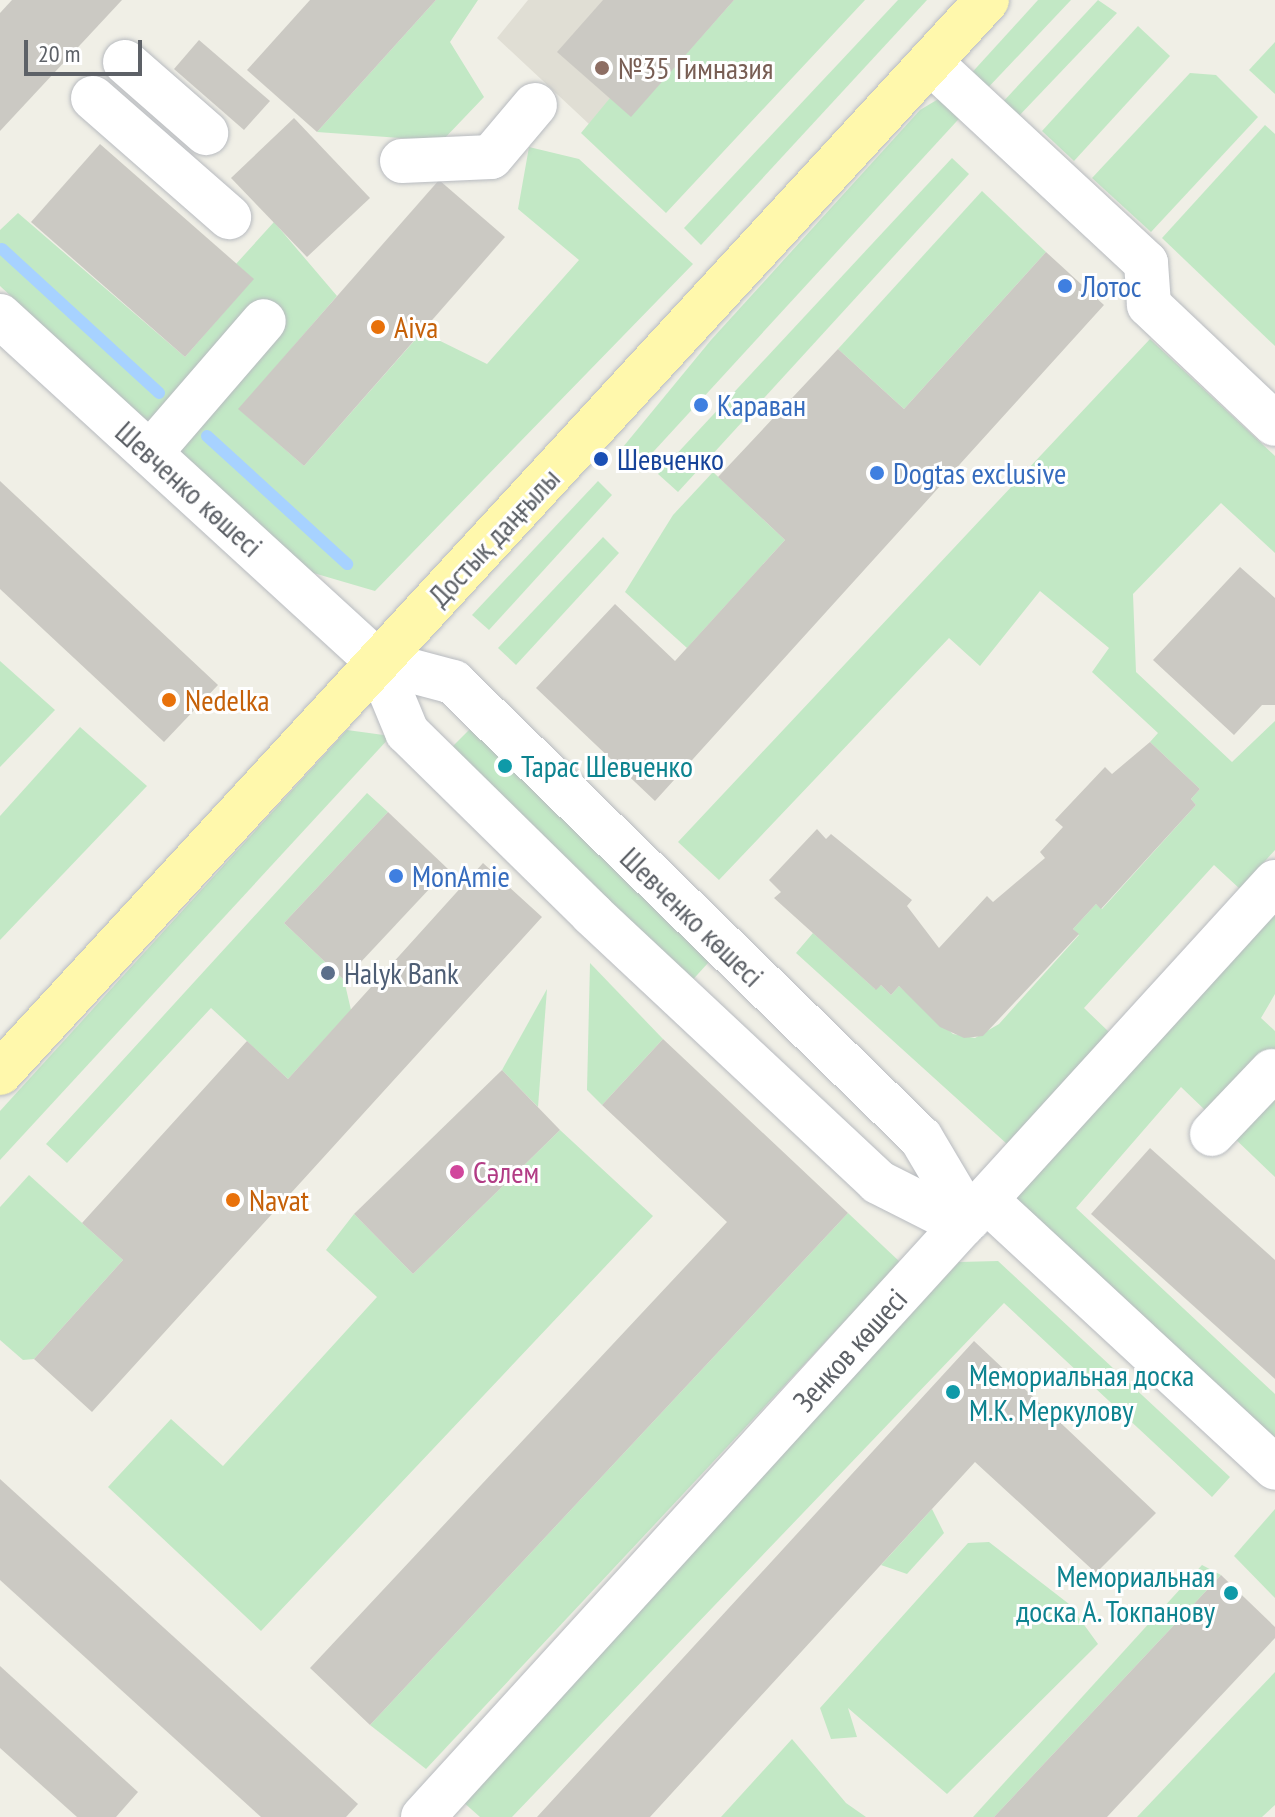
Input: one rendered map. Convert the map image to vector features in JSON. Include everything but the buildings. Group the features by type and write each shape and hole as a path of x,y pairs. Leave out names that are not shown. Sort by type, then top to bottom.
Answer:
{"main road":[{"name":"Достық даңғылы","path":"0,1073 987,0"}],"street":[{"path":"125,62 206,133"},
{"path":"930,62 1146,263 1149,305 1275,424"},
{"path":"93,98 229,217"},
{"path":"402,161 491,157 535,105"},
{"name":"Шевченко көшесі","path":"0,316 378,662 407,732 592,914 878,1182 972,1215"},
{"path":"150,453 264,321"},
{"name":"Шевченко көшесі","path":"378,662 453,682 921,1138 972,1215 1275,1468"},
{"name":"Зенков көшесі","path":"423,1817 1275,882"},
{"path":"1212,1134 1272,1071"}],"shaded area":[{"name":"№35 Гимназия","path":"528,0 734,0 631,117 610,99 589,124 497,38"}],"green space":[{"path":"436,0 478,0 450,42 484,97 442,141 317,132"},
{"path":"734,0 865,0 666,213 581,133 610,98 631,116"},
{"path":"898,0 927,0 701,245 684,228"},
{"path":"1038,0 1071,0 983,93 967,78"},
{"path":"1098,0 1117,13 1016,119 1000,105"},
{"path":"1138,26 1170,56 1074,161 1042,131"},
{"path":"1275,42 1275,94 1249,70"},
{"path":"1190,73 1216,75 1258,117 1151,232 1092,178"},
{"path":"940,98 967,110 643,463 623,447 711,340 920,110"},
{"path":"1265,125 1275,134 1275,346 1162,238"},
{"path":"529,147 579,159 693,264 375,591 310,572 0,286 0,230 18,213 185,357 253,279 236,264 274,222 337,296 239,409 304,466 422,332 487,364 579,260 518,209"},
{"path":"952,158 969,174 678,492 658,474"},
{"path":"982,191 1046,252 904,409 838,349"},
{"path":"1150,339 1275,456 1275,553 1221,503 1133,594 1136,672 1232,762 1275,721 1275,850 1240,889 1214,865 1084,1008 1109,1032 1007,1144 796,953 813,933 875,989 881,985 891,995 899,986 953,1034 975,1038 999,1024 1079,935 1073,929 1096,904 1102,909 1196,805 1191,799 1200,789 1150,742 1158,733 1092,672 1109,648 1040,591 980,666 949,638 719,880 678,842"},
{"path":"713,472 785,540 687,648 625,592 673,515"},
{"path":"598,481 612,495 489,630 472,615"},
{"path":"603,537 619,553 516,665 498,648"},
{"path":"0,661 55,710 0,767"},
{"path":"477,722 717,953 688,985 447,752"},
{"path":"80,727 147,786 0,940 0,816"},
{"path":"347,730 391,736 0,1160 0,1111"},
{"path":"367,793 388,812 284,923 344,980 351,1010 288,1079 211,1008 67,1163 46,1144"},
{"path":"1275,908 1275,994 1261,1018 1275,1031 1275,1177 1181,1087 1076,1208 1275,1394 1275,1444 1011,1199"},
{"path":"590,963 663,1039 602,1105 587,1090"},
{"path":"547,989 538,1107 502,1070"},
{"path":"560,1130 653,1216 261,1631 108,1487 171,1419 223,1466 377,1297 326,1250 354,1214 413,1274"},
{"path":"29,1175 123,1260 34,1359 23,1360 0,1340 0,1207"},
{"path":"848,1213 900,1262 426,1769 370,1725"},
{"path":"998,1261 1230,1477 1212,1497 1004,1303 512,1817 480,1817 462,1801 959,1262"},
{"path":"932,1509 944,1533 907,1574 881,1565"},
{"path":"1275,1509 1275,1598 1234,1556"},
{"path":"989,1542 1069,1604 1098,1644 947,1794 848,1708 857,1737 831,1739 820,1708 968,1543"},
{"path":"1202,1565 1221,1575 994,1817 973,1817"},
{"path":"1275,1672 1275,1805 1262,1817 1137,1817"},
{"path":"792,1739 846,1803 866,1817 721,1817"}],"waterway":[{"path":"2,249 159,393"},
{"path":"207,436 347,564"}],"place":[{"name":"№35 Гимназия","path":"602,68"},
{"name":"Лотос","path":"1065,286"},
{"name":"Aiva","path":"378,327"},
{"name":"Караван","path":"701,405"},
{"name":"Шевченко","path":"601,459"},
{"name":"Dogtas exclusive","path":"877,473"},
{"name":"Nedelka","path":"169,700"},
{"name":"Тарас Шевченко","path":"505,766"},
{"name":"MonAmie","path":"396,876"},
{"name":"Halyk Bank","path":"328,973"},
{"name":"Сәлем","path":"457,1172"},
{"name":"Navat","path":"233,1200"},
{"name":"Мемориальная доска М.К. Меркулову","path":"953,1392"},
{"name":"Мемориальная доска А. Токпанову","path":"1231,1593"}]}
